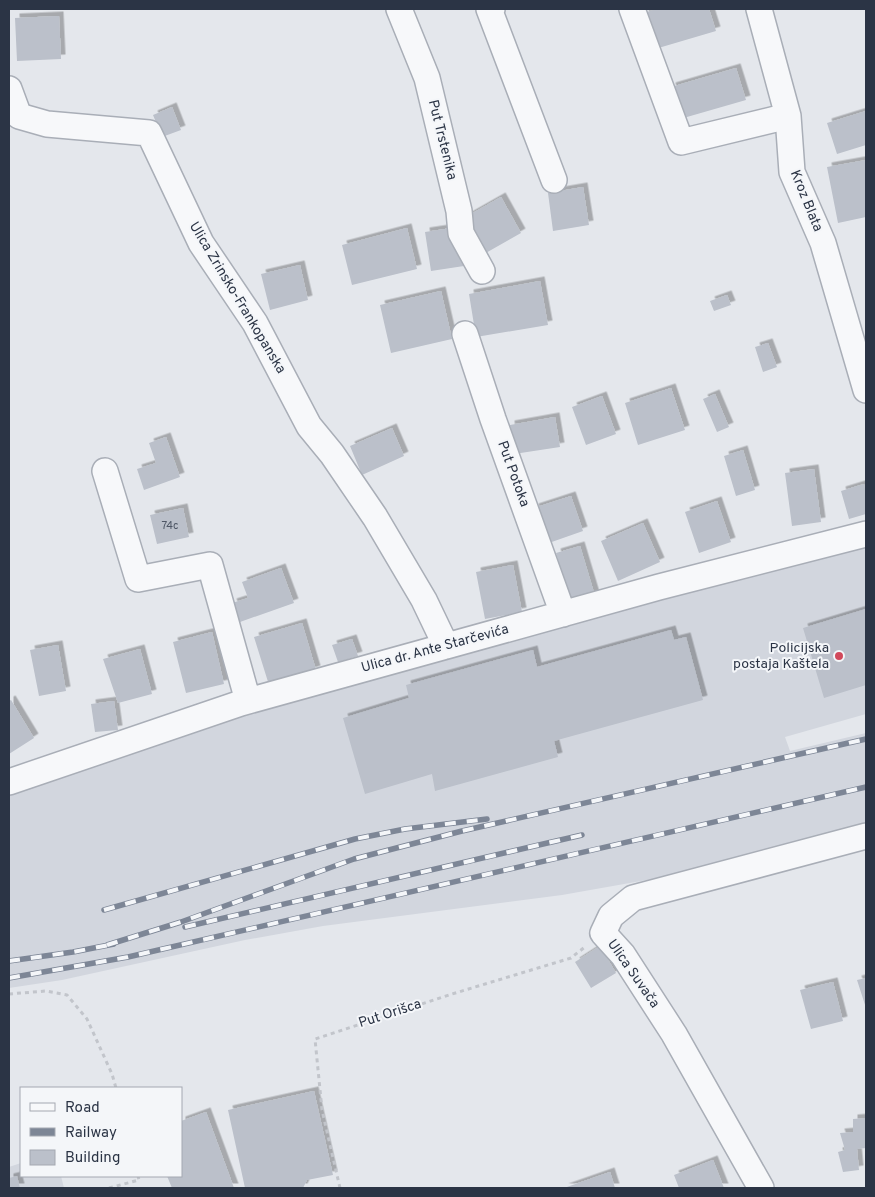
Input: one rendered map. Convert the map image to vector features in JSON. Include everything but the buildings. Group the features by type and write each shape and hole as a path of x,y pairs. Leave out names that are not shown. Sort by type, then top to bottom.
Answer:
{"street":[{"name":"Put Trstenika","path":"400,9 427,78 459,211 461,233 482,271"},
{"path":"492,9 489,9 554,180"},
{"path":"632,9 680,142 788,116"},
{"name":"Kroz Blata","path":"759,9 788,116 792,172 824,243 866,390"},
{"name":"Ulica Zrinsko-Frankopanska","path":"9,88 20,116 47,124 149,133 201,242 255,322 309,426 332,454 375,517 424,600 446,646"},
{"name":"Put Potoka","path":"465,334 493,419 563,614"},
{"path":"105,472 138,579 210,565 248,701"},
{"name":"Ulica dr. Ante Starčevića","path":"9,782 248,701 659,587 866,534"},
{"name":"Ulica Suvača","path":"761,1188 674,1034 623,955 603,933 611,916 632,898 866,836"}],"path":[{"name":"Put Orišca","path":"340,1188 322,1110 315,1038 571,958 603,933"},
{"path":"9,994 46,991 67,995 87,1019 112,1074 116,1087"},
{"path":"109,1188 140,1180 138,1177"}],"shaded area":[{"path":"866,540 866,714 785,737 790,751 866,733 866,831 658,878 562,895 323,926 245,940 62,980 9,988 9,792 228,719"},
{"path":"20,1163 20,1177 61,1177 64,1188 9,1188 9,1167"}],"railway":[{"path":"107,945 181,922 354,859 462,831 866,739"},
{"path":"9,978 128,957 866,787"},
{"path":"104,910 355,839 405,829 487,819"},
{"path":"185,927 582,835"},
{"path":"9,961 114,944"}],"place":[{"name":"Policijska postaja Kaštela","path":"839,656"}]}
